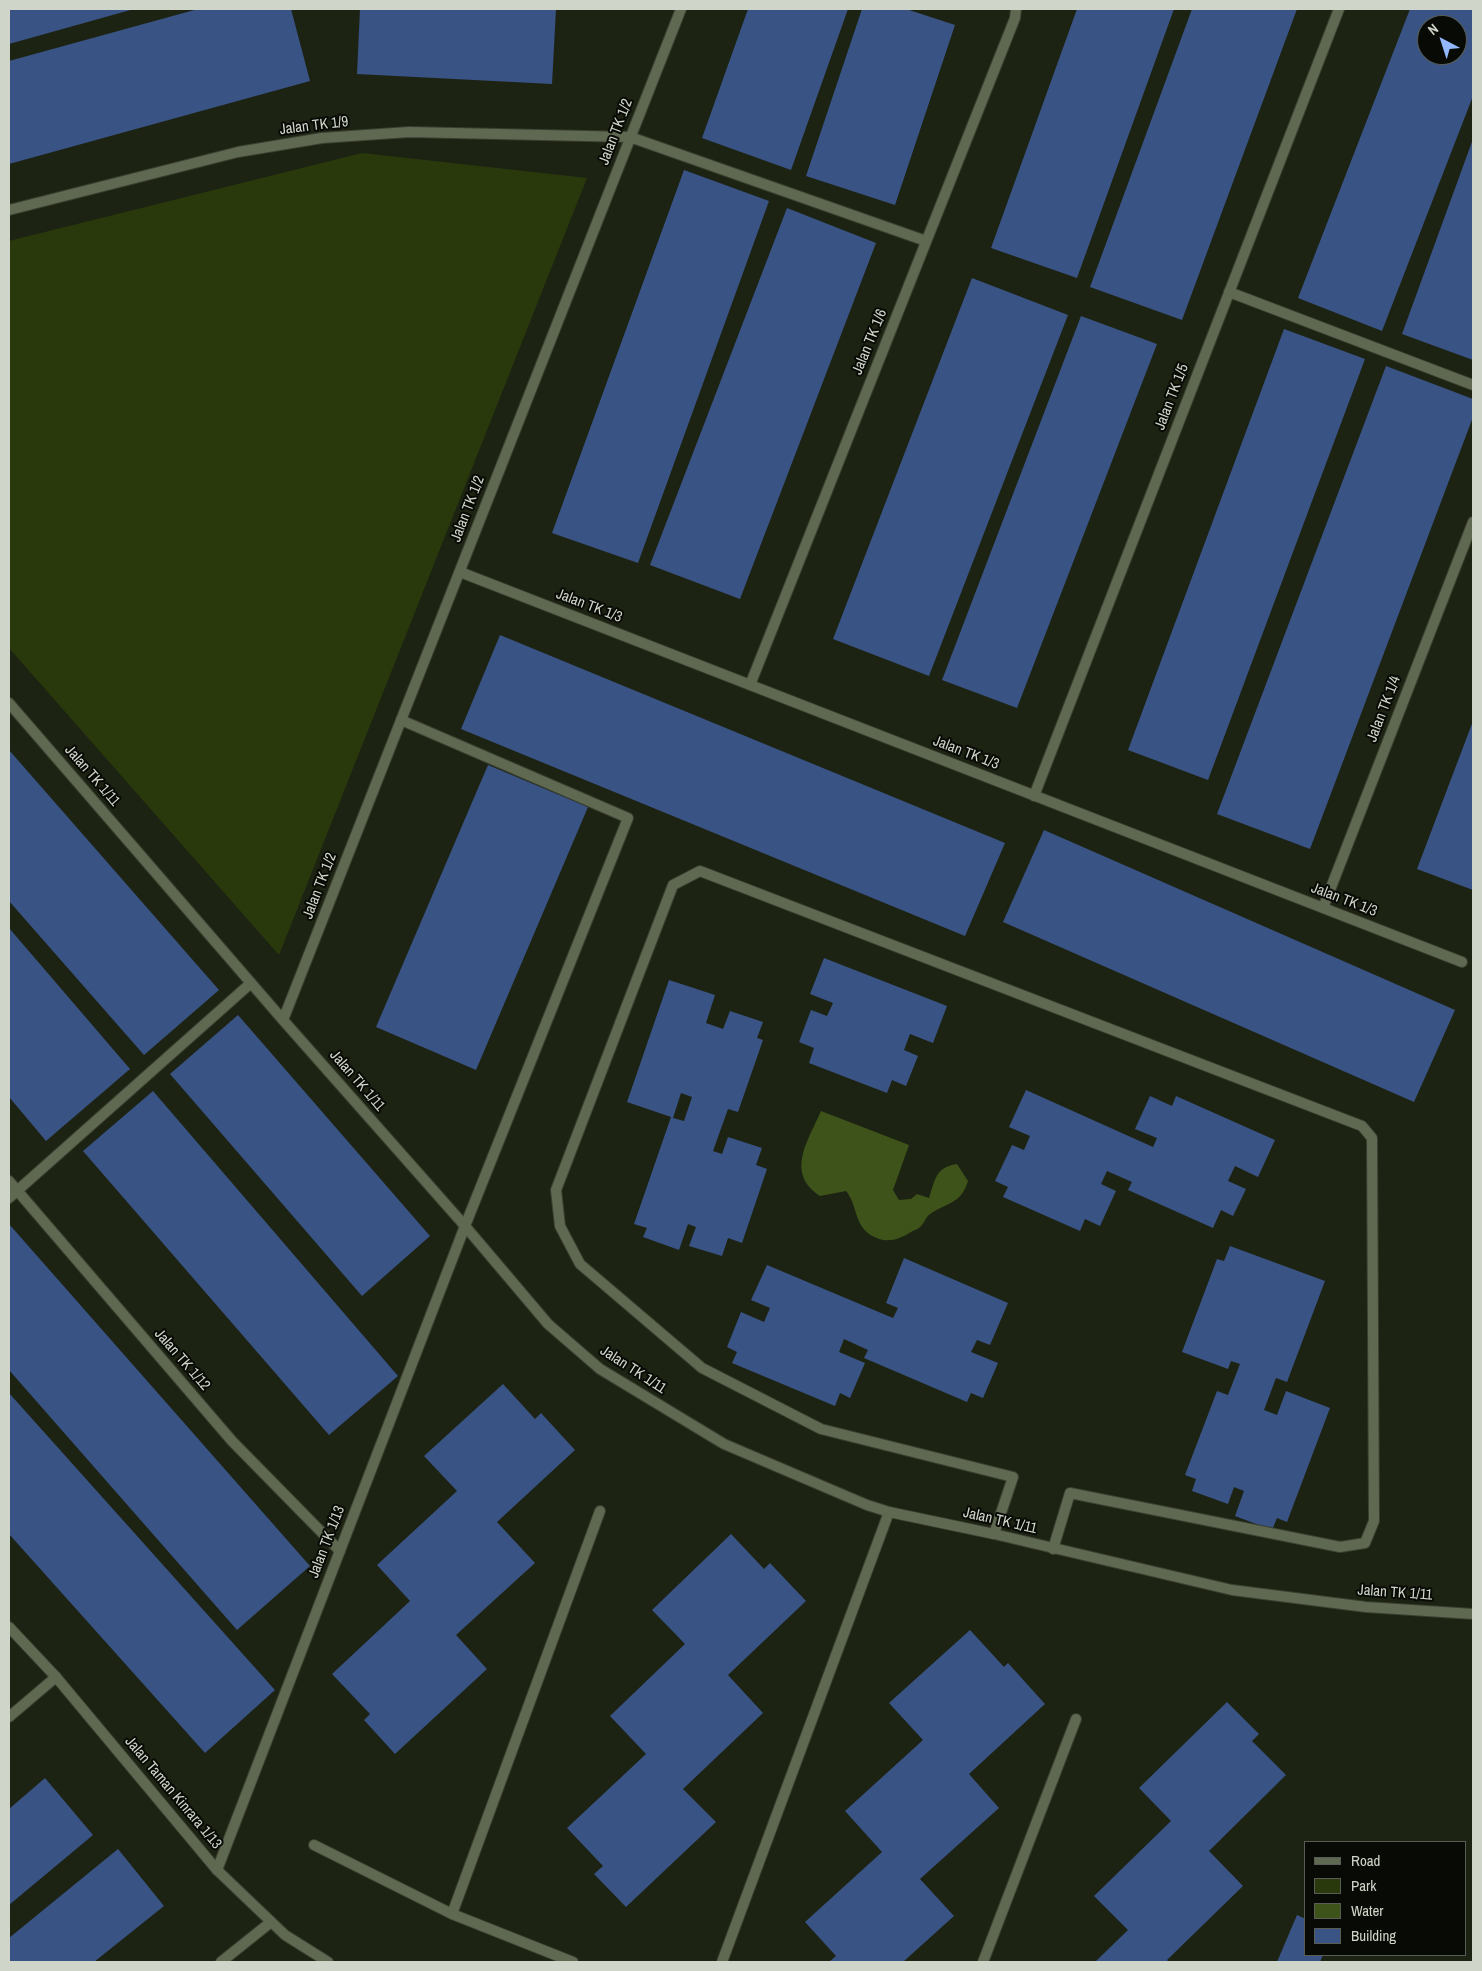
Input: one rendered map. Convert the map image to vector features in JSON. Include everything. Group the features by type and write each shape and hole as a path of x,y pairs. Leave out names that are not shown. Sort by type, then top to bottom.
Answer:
{"street":[{"name":"Jalan TK 1/2","path":"283,1020 681,9"},
{"name":"Jalan TK 1/6","path":"750,685 1015,18 1016,9"},
{"name":"Jalan TK 1/5","path":"1034,796 1338,9"},
{"name":"Jalan TK 1/9","path":"9,210 238,152 322,138 409,132 630,137 926,240"},
{"path":"1229,292 1473,386"},
{"name":"Jalan TK 1/4","path":"1323,908 1473,522"},
{"name":"Jalan TK 1/3","path":"460,572 1462,962"},
{"name":"Jalan TK 1/11","path":"9,703 283,1020 465,1226 548,1324 600,1369 724,1444 866,1505 889,1512 994,1534 1232,1590 1366,1607 1473,1614"},
{"name":"Jalan TK 1/13","path":"217,1870 465,1226 628,818 401,720"},
{"path":"994,1534 1013,1478 821,1429 702,1368 580,1264 560,1226 556,1190 672,885 700,871 1362,1126 1372,1138 1374,1522 1365,1543 1340,1548 1070,1493 1053,1549"},
{"path":"9,1198 251,983"},
{"name":"Jalan TK 1/12","path":"9,1181 232,1441 340,1551"},
{"path":"452,1914 600,1511"},
{"path":"722,1962 889,1512"},
{"name":"Jalan Taman Kinrara 1/13","path":"9,1627 56,1677 217,1870 285,1935 328,1962"},
{"path":"9,1717 56,1677"},
{"path":"983,1962 1076,1719"},
{"path":"314,1845 452,1914 573,1962"},
{"path":"220,1962 271,1922"}],"green space":[{"path":"362,153 587,178 279,955 9,648 9,241"}],"water":[{"path":"821,1111 909,1145 893,1190 899,1200 911,1199 917,1194 929,1198 940,1172 944,1168 957,1164 968,1181 965,1189 953,1202 930,1214 918,1229 906,1235 896,1239 885,1240 869,1234 864,1230 858,1219 850,1196 846,1191 820,1196 809,1187 804,1177 802,1156"}],"building":[{"path":"9,9 134,9 9,44"},
{"path":"198,9 291,9 310,81 9,164 9,61"},
{"path":"360,9 556,9 552,84 357,74"},
{"path":"748,9 848,9 791,170 702,138"},
{"path":"862,9 906,9 955,25 895,205 806,176"},
{"path":"1077,9 1174,9 1077,278 991,248"},
{"path":"1192,9 1297,9 1182,320 1090,287"},
{"path":"1410,9 1473,9 1473,96 1382,331 1298,298"},
{"path":"1473,139 1473,360 1402,334"},
{"path":"684,170 769,201 638,563 552,533"},
{"path":"787,208 876,243 740,599 650,565"},
{"path":"972,278 1068,315 929,676 833,639"},
{"path":"1081,316 1157,344 1017,708 942,680"},
{"path":"1284,329 1365,359 1208,780 1128,750"},
{"path":"1386,366 1473,399 1473,417 1310,849 1217,814"},
{"path":"500,635 1005,843 965,936 461,729"},
{"path":"1473,721 1473,890 1417,869"},
{"path":"9,750 219,990 144,1055 9,901"},
{"path":"488,765 588,807 476,1070 376,1027"},
{"path":"1044,830 1455,1010 1414,1102 1003,922"},
{"path":"9,928 130,1069 46,1141 9,1097"},
{"path":"824,958 947,1006 933,1043 910,1034 904,1050 918,1056 906,1086 892,1080 887,1093 809,1063 814,1048 799,1042 811,1010 827,1016 833,1003 810,994"},
{"path":"669,980 715,995 706,1023 723,1029 730,1011 763,1022 757,1038 763,1040 738,1112 728,1109 713,1151 722,1154 728,1137 762,1148 756,1165 767,1169 742,1243 728,1238 722,1256 689,1246 696,1227 688,1224 679,1250 643,1237 647,1228 634,1224 671,1117 627,1102","holes":["681,1093 692,1097 684,1121 673,1118"]},
{"path":"238,1015 430,1236 362,1296 170,1074"},
{"path":"1026,1090 1153,1147 1157,1138 1135,1129 1150,1096 1172,1106 1176,1096 1275,1140 1258,1177 1235,1166 1228,1181 1246,1189 1233,1216 1221,1210 1213,1228 1128,1190 1132,1182 1107,1171 1101,1184 1116,1191 1100,1226 1085,1219 1080,1231 1003,1197 1008,1187 995,1181 1012,1145 1024,1150 1030,1136 1009,1127"},
{"path":"153,1091 398,1376 329,1435 83,1151"},
{"path":"9,1224 310,1566 237,1630 9,1370"},
{"path":"1230,1246 1325,1281 1287,1382 1276,1378 1264,1410 1277,1415 1286,1391 1330,1408 1287,1522 1277,1518 1272,1530 1235,1516 1244,1491 1234,1487 1228,1504 1192,1491 1196,1479 1185,1475 1217,1391 1228,1395 1240,1364 1231,1361 1228,1369 1182,1352 1217,1259 1224,1261"},
{"path":"904,1258 1008,1303 990,1345 977,1340 971,1352 998,1363 983,1398 971,1393 967,1402 864,1358 868,1350 844,1339 839,1352 865,1363 850,1398 840,1393 835,1406 732,1363 737,1352 727,1347 741,1312 764,1322 770,1308 751,1300 767,1265 893,1318 898,1308 886,1303"},
{"path":"503,1384 535,1419 541,1413 575,1450 497,1522 535,1563 456,1635 487,1669 395,1754 364,1720 370,1714 332,1674 410,1601 377,1565 457,1491 424,1456"},
{"path":"9,1393 275,1690 205,1753 9,1534"},
{"path":"731,1534 764,1569 770,1563 806,1601 728,1675 763,1713 683,1789 716,1822 626,1907 594,1874 603,1866 567,1828 646,1754 610,1716 685,1644 652,1610"},
{"path":"970,1630 1004,1667 1008,1663 1045,1704 969,1774 999,1808 920,1879 954,1916 903,1962 831,1962 836,1956 805,1922 882,1852 845,1811 923,1740 889,1703"},
{"path":"1227,1702 1259,1734 1252,1741 1286,1775 1209,1851 1243,1886 1167,1960 1169,1962 1095,1962 1128,1930 1094,1896 1171,1821 1139,1788"},
{"path":"45,1778 93,1835 9,1905 9,1809"},
{"path":"118,1849 164,1906 94,1962 9,1962 9,1938"},
{"path":"1297,1915 1304,1918 1304,1956 1323,1956 1320,1962 1277,1962"}]}
